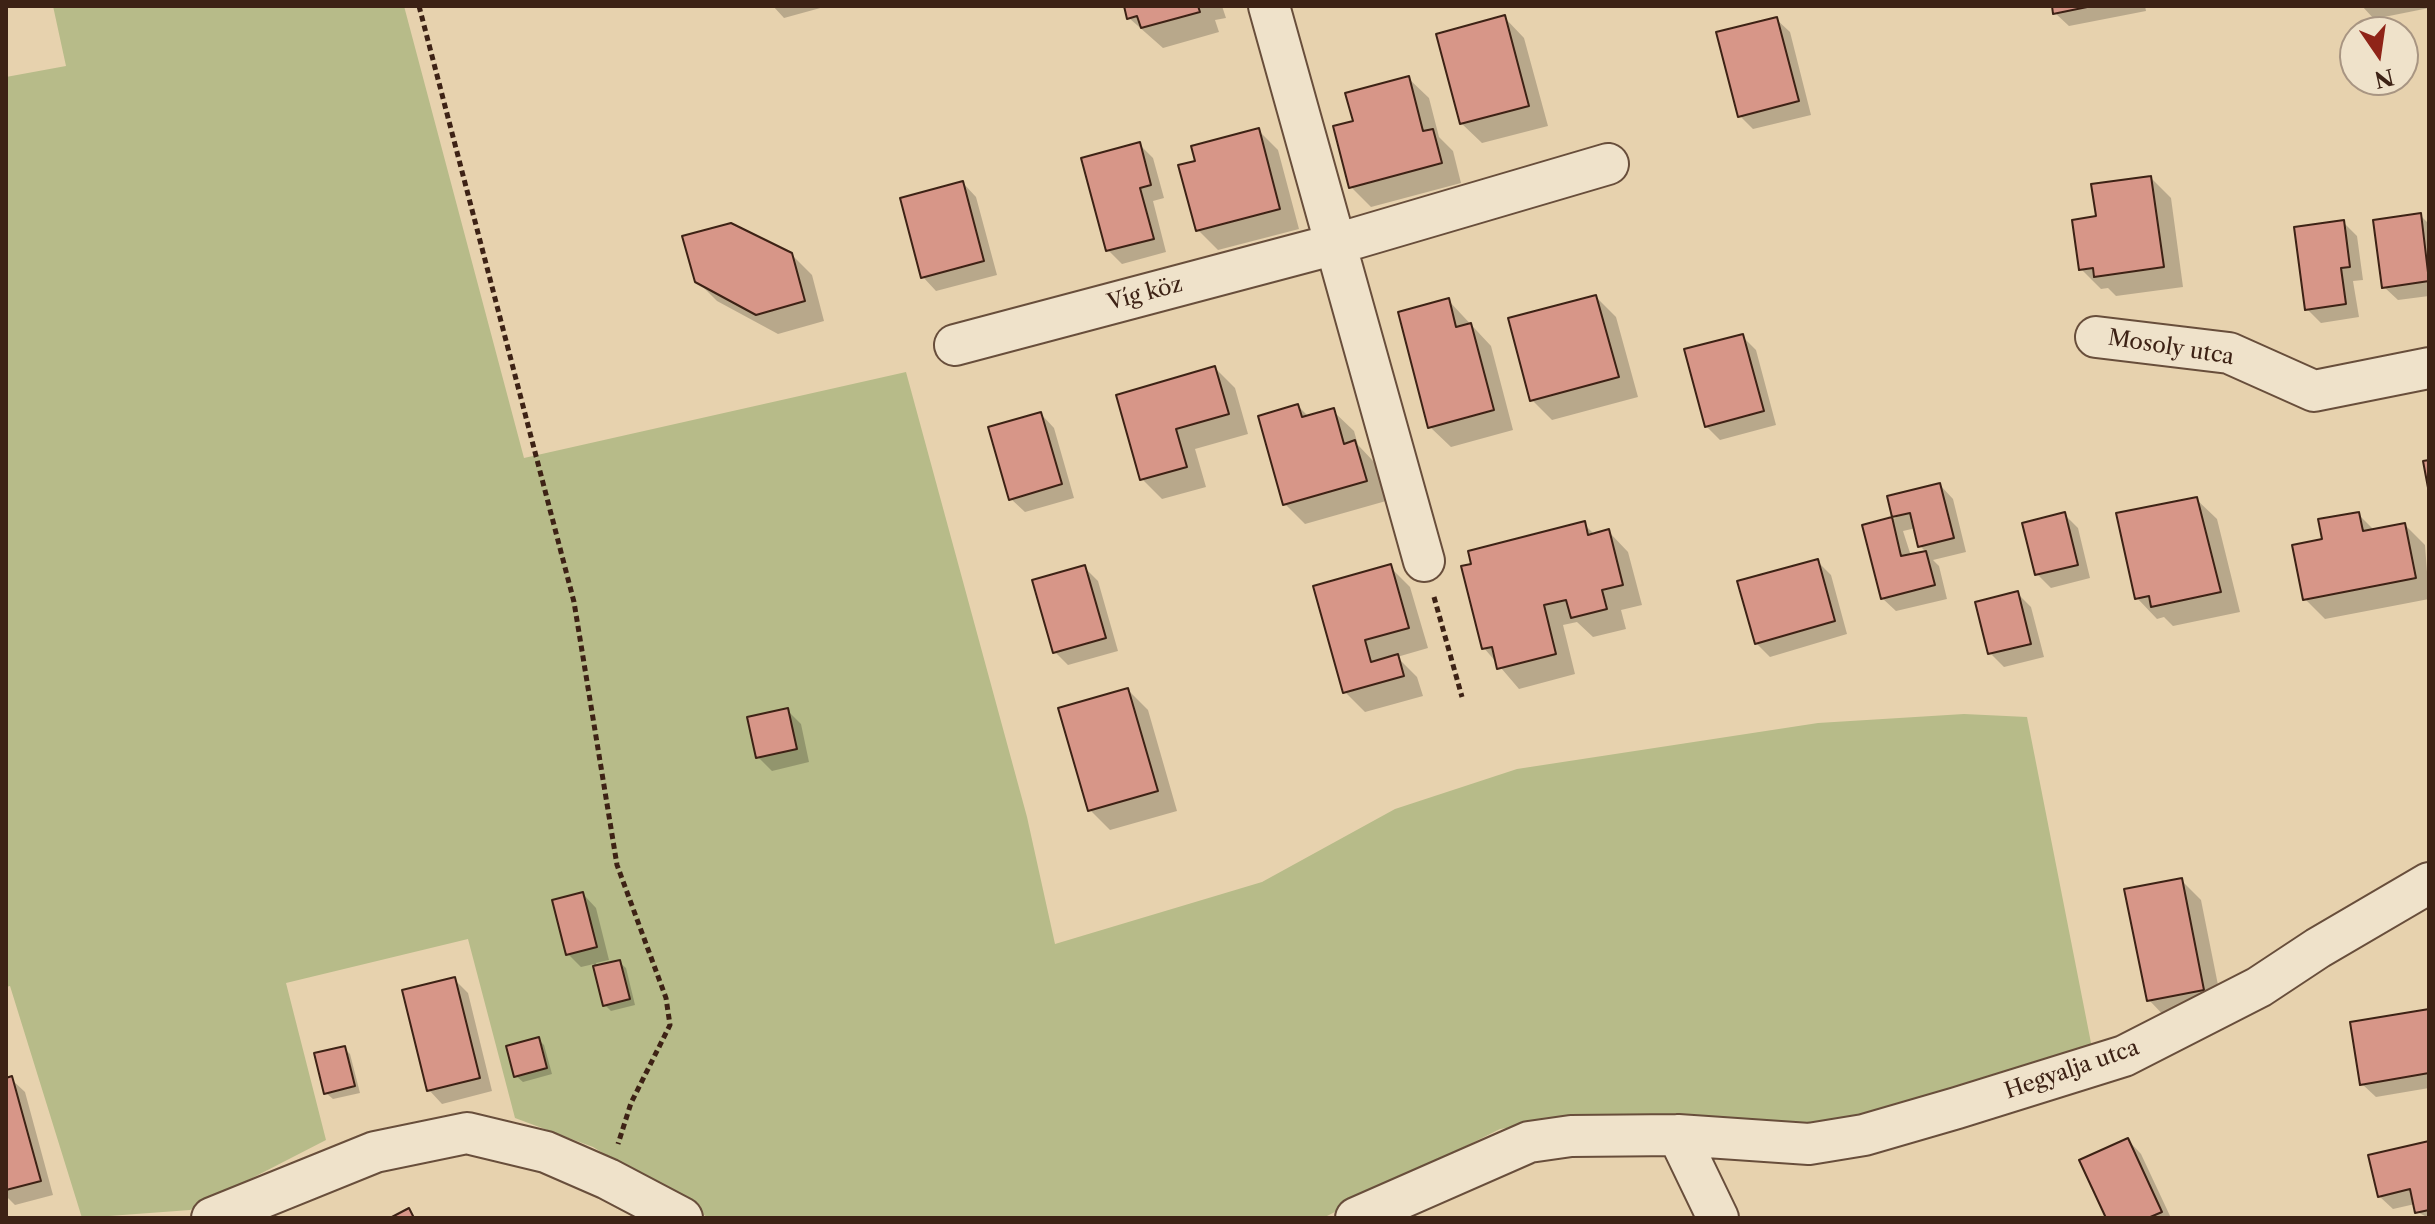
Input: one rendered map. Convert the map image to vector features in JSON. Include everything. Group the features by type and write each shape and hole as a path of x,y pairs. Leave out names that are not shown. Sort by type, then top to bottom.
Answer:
{"street":[{"path":"1269,6 1424,561"},
{"name":"Víg köz","path":"955,345 1336,244 1608,164"},
{"name":"Mosoly utca","path":"2096,337 2229,353 2314,391 2429,368"},
{"name":"Hegyalja utca","path":"1356,1218 1529,1142 1571,1136 1678,1135 1809,1144 1864,1135 2124,1056 2259,987 2318,948 2429,883"},
{"path":"212,1218 375,1152 467,1133 546,1152 608,1179 682,1218"},
{"path":"1678,1135 1718,1218"}],"path":[{"path":"419,6 574,602 617,865 666,998 670,1025 631,1103 608,1179"},
{"path":"1424,561 1462,697"}],"green space":[{"path":"53,6 404,6 524,458 906,372 1027,817 1055,944 1262,882 1395,809 1517,769 1818,723 1964,714 2027,717 2092,1048 1985,1085 1822,1126 1574,1119 1500,1129 1323,1218 709,1218 593,1147 515,1118 468,939 286,983 326,1140 190,1210 82,1218 10,986 6,987 6,77 66,66"}],"building":[{"path":"1124,6 1198,6 1200,12 1141,28 1137,16 1127,19"},
{"path":"2052,6 2092,6 2053,14"},
{"path":"1505,15 1529,106 1460,124 1436,34"},
{"path":"1777,17 1799,101 1738,117 1716,32"},
{"path":"1409,76 1423,131 1433,129 1442,163 1349,188 1333,126 1353,121 1345,93"},
{"path":"1259,128 1280,209 1196,231 1178,165 1195,161 1191,146"},
{"path":"1140,142 1151,185 1140,188 1154,239 1106,251 1081,158"},
{"path":"2151,176 2164,267 2094,277 2093,268 2079,270 2072,220 2096,216 2091,184"},
{"path":"963,181 984,261 921,278 900,198"},
{"path":"2421,213 2429,281 2382,288 2373,220"},
{"path":"2344,220 2350,267 2341,268 2346,304 2305,310 2294,227"},
{"path":"731,223 792,253 805,301 756,315 695,282 682,236"},
{"path":"1596,295 1619,377 1530,401 1508,318"},
{"path":"1449,298 1456,327 1471,323 1494,410 1428,428 1398,312"},
{"path":"1743,334 1764,411 1705,427 1684,349"},
{"path":"1215,366 1229,414 1176,429 1187,467 1140,480 1116,395"},
{"path":"1298,404 1302,417 1334,408 1344,444 1355,440 1367,481 1283,505 1258,416"},
{"path":"1041,412 1062,484 1009,500 988,427"},
{"path":"2429,460 2429,493 2423,461"},
{"path":"1940,483 1954,538 1918,547 1910,513 1892,517 1887,496"},
{"path":"2197,497 2221,592 2151,607 2149,596 2135,599 2116,513"},
{"path":"2065,512 2078,565 2035,575 2022,523"},
{"path":"2359,512 2363,531 2405,523 2416,578 2303,600 2292,545 2322,539 2318,519"},
{"path":"1892,517 1901,556 1926,551 1935,585 1881,599 1862,525"},
{"path":"1585,521 1588,535 1609,529 1623,585 1602,590 1607,609 1571,618 1566,600 1544,605 1556,654 1497,669 1492,647 1482,649 1461,566 1471,564 1468,551"},
{"path":"1818,559 1835,621 1755,644 1737,581"},
{"path":"1391,564 1409,628 1365,640 1371,662 1398,654 1404,676 1343,693 1313,586"},
{"path":"1085,565 1106,638 1053,653 1032,580"},
{"path":"2018,591 2031,644 1988,654 1975,602"},
{"path":"1128,688 1158,791 1088,811 1058,708"},
{"path":"788,708 797,749 756,758 747,717"},
{"path":"2182,878 2204,990 2147,1001 2124,889"},
{"path":"583,892 597,947 566,955 552,900"},
{"path":"620,960 630,999 603,1006 593,966"},
{"path":"455,977 480,1078 427,1091 402,990"},
{"path":"2429,1009 2429,1073 2360,1085 2350,1022"},
{"path":"539,1037 547,1068 514,1077 506,1046"},
{"path":"345,1046 355,1086 324,1094 314,1053"},
{"path":"12,1076 41,1181 6,1190 6,1078"},
{"path":"2128,1138 2162,1212 2148,1218 2106,1218 2079,1160"},
{"path":"2429,1141 2429,1210 2415,1213 2410,1189 2378,1197 2368,1155"},
{"path":"409,1208 414,1218 390,1218"}]}
